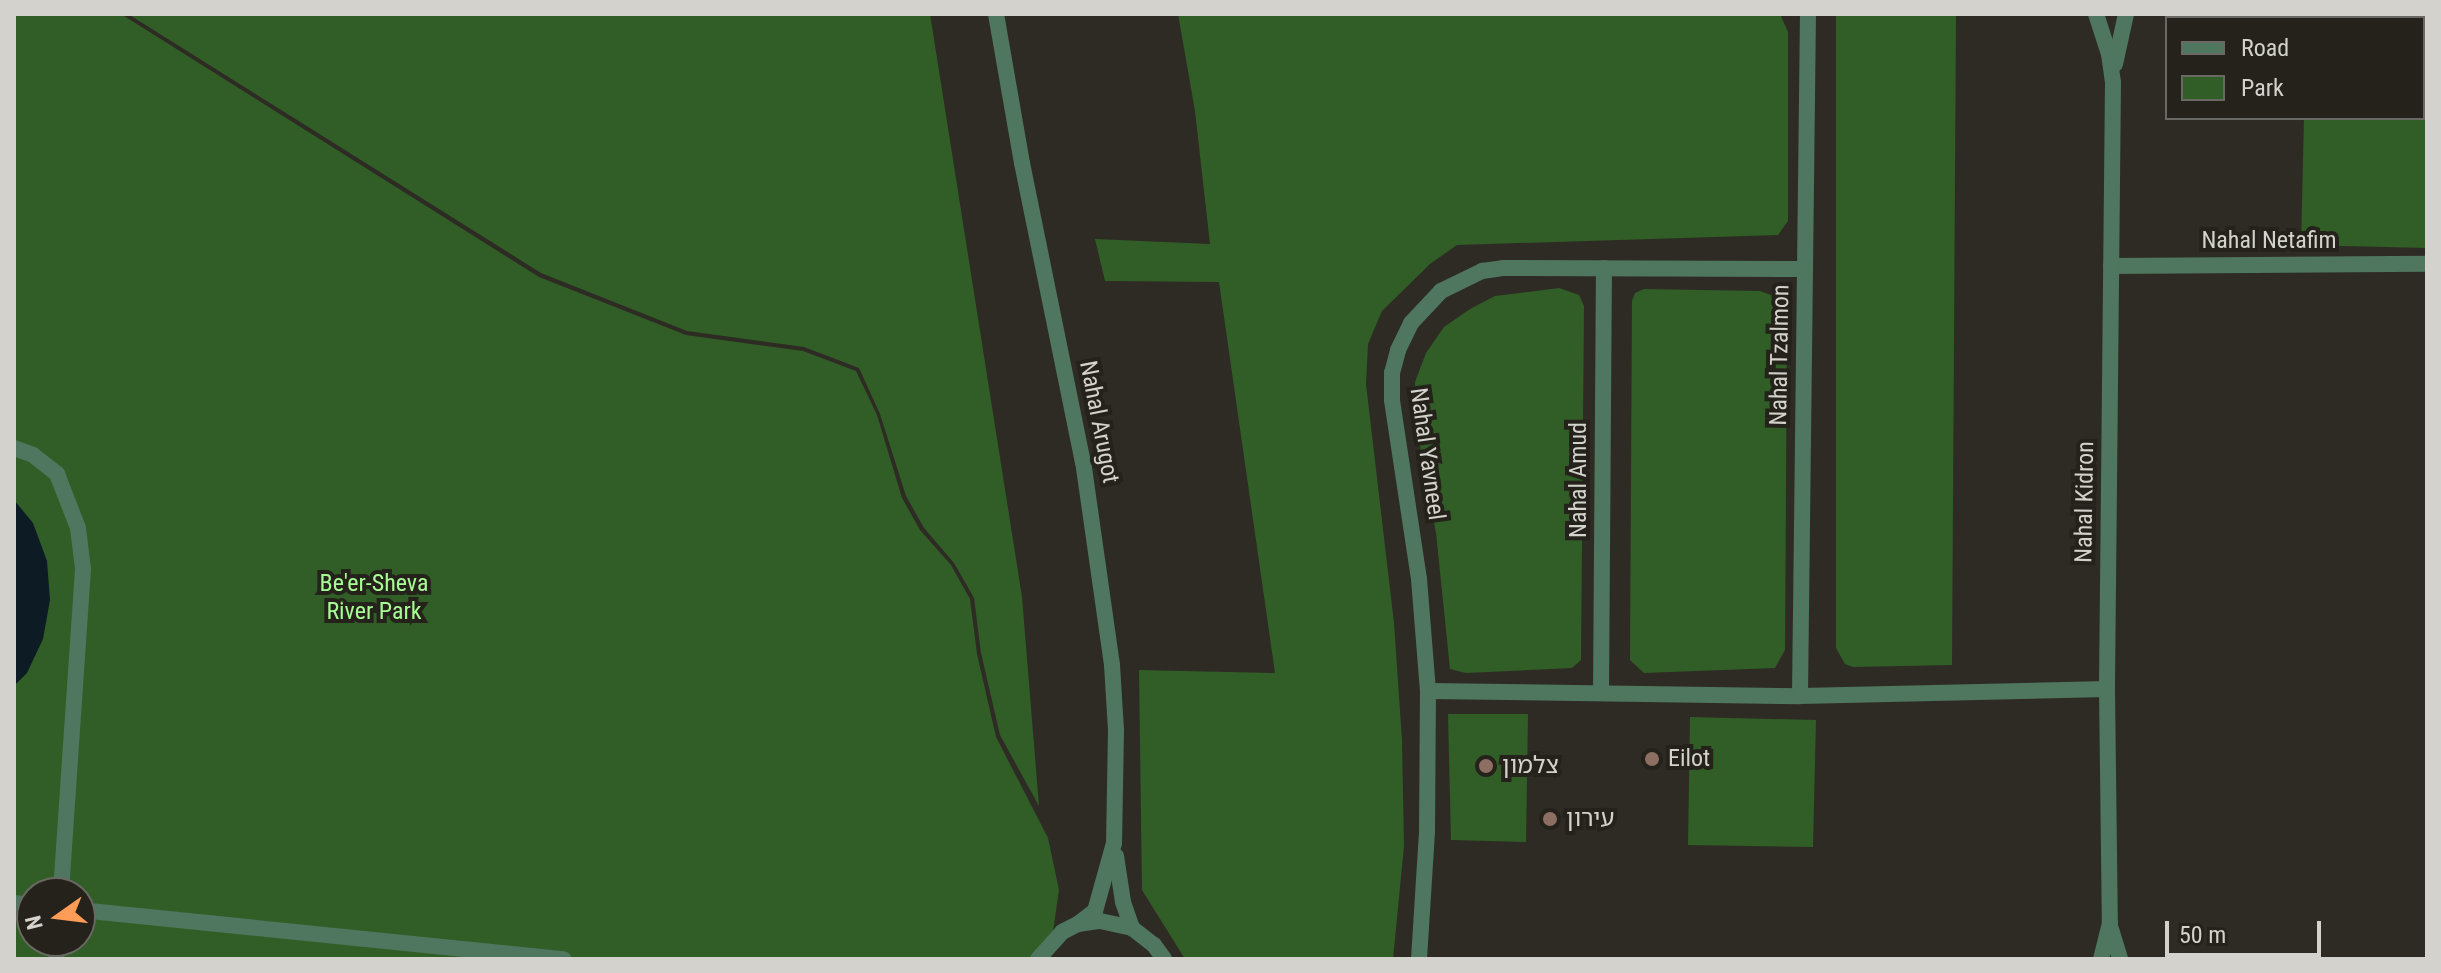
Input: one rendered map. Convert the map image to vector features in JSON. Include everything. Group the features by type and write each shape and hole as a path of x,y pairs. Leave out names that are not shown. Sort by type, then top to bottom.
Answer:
{"street":[{"name":"Nahal Arugot","path":"996,14 1103,587 1116,730 1114,843 1123,902 1132,928"},
{"name":"Nahal Tzalmon","path":"1800,696 1808,14"},
{"path":"2098,14 2124,14"},
{"name":"Nahal Kidron","path":"2098,14 2113,82"},
{"name":"Nahal Kidron","path":"2101,959 2110,923 2107,689 2113,82 2124,14"},
{"name":"Nahal Netafim","path":"2111,266 2427,264"},
{"name":"Nahal Amud","path":"1601,693 1604,268"},
{"name":"Nahal Yavneel","path":"1419,959 1427,818 1428,691 1419,579 1392,400 1392,373 1398,350 1411,323 1441,291 1482,271 1805,269"},
{"path":"14,448 33,455 57,474 78,528 83,569 62,877"},
{"path":"1428,691 1800,696 2107,689"},
{"name":"Nahal Arugot","path":"1038,959 1048,943 1095,911 1114,843"},
{"path":"96,912 564,959"},
{"path":"1078,924 1100,921 1132,928 1154,945 1164,959"},
{"name":"Nahal Kidron","path":"2110,923 2120,959"}],"green space":[{"name":"Be'er-Sheva River Park","path":"14,14 121,14 539,277 686,335 803,351 856,371 877,415 902,498 920,530 951,565 970,599 977,654 996,737 1048,838 1059,890 1049,959 14,959"},
{"path":"128,14 930,14 1022,597 1039,806 1000,735 981,653 974,598 954,563 924,528 906,496 880,414 859,368 804,347 687,331 541,273"},
{"path":"1178,14 1780,14 1788,32 1788,221 1778,235 1457,245 1430,264 1382,311 1368,344 1366,384 1394,623 1402,740 1404,846 1393,959 1185,959 1142,890 1139,670 1275,673 1219,282 1105,281 1095,239 1210,244 1195,111"},
{"path":"1836,14 1956,14 1952,665 1853,667 1845,664 1836,648"},
{"path":"2427,14 2427,248 2301,245 2304,120 2425,120 2425,16 2307,16"},
{"path":"1559,288 1579,295 1584,306 1581,660 1572,668 1466,673 1450,669 1436,533 1416,425 1415,382 1426,353 1444,327 1470,309 1495,296"},
{"path":"1644,289 1760,291 1779,298 1784,305 1787,316 1785,650 1775,668 1644,673 1630,660 1632,301 1635,293"},
{"path":"1448,714 1528,714 1526,842 1451,840"},
{"path":"1690,717 1816,720 1813,847 1688,845"}],"water":[{"path":"14,500 33,523 47,561 50,600 43,639 27,673 14,686"}],"place":[{"name":"Eilot","path":"1652,759"},
{"name":"צלמון","path":"1486,766"},
{"name":"עירון","path":"1550,819"}]}
